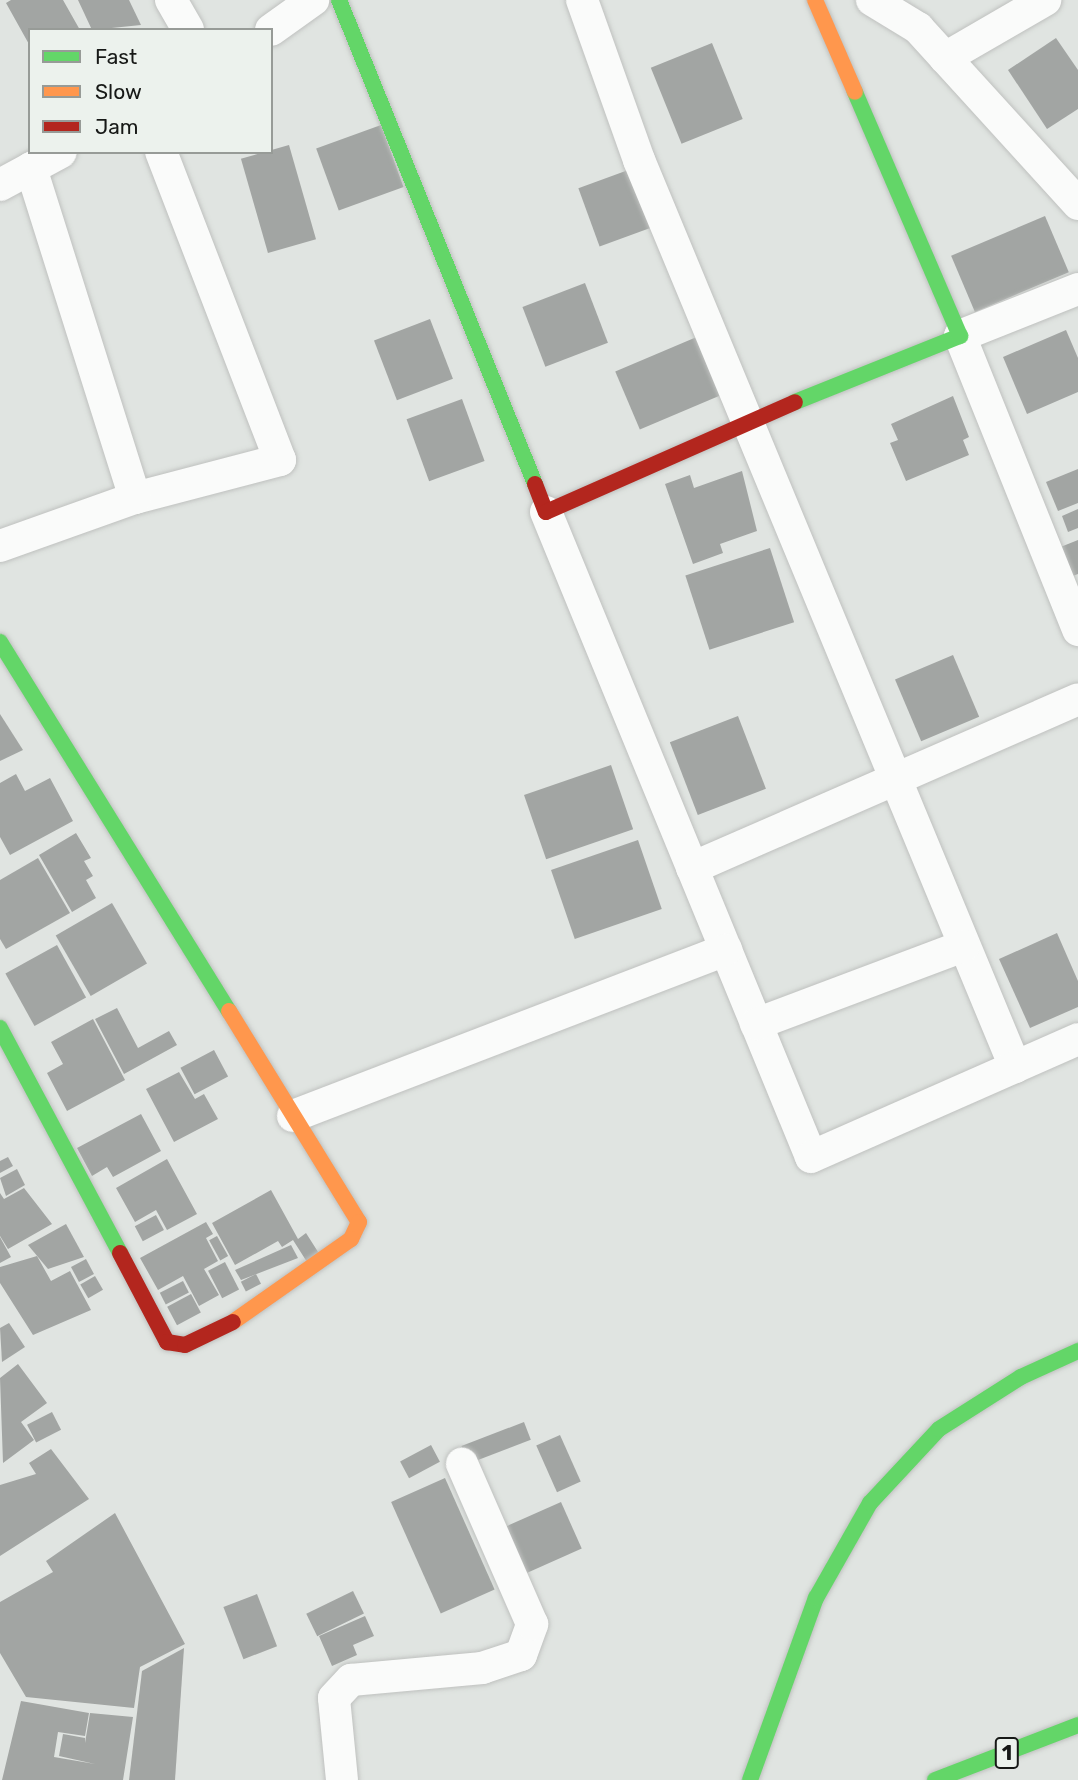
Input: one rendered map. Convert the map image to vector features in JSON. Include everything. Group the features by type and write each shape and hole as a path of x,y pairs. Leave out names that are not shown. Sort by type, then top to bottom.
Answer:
{"main road":[{"path":"339,0 546,512 746,422 960,336 815,0"},
{"path":"0,642 359,1222 351,1239 219,1332 185,1345 167,1342 0,1028"},
{"path":"750,1780 816,1598 870,1503 939,1429 1021,1377 1078,1352"},
{"name":"1","path":"935,1780 1078,1725"}],"street":[{"path":"171,0 187,28"},
{"path":"273,29 313,0"},
{"path":"582,0 746,422 1015,1068"},
{"path":"872,0 918,28 1075,195"},
{"path":"945,58 1045,0"},
{"path":"0,185 57,154"},
{"path":"0,546 135,498 280,460 162,154"},
{"path":"31,168 135,498"},
{"path":"1078,289 960,336 1078,630"},
{"path":"546,512 811,1157 1078,1039"},
{"path":"692,868 1078,699"},
{"path":"756,1024 964,946"},
{"path":"293,1116 726,950"},
{"path":"342,1780 334,1698 351,1680 482,1668 521,1655 532,1624 462,1464"}],"building":[{"path":"11,0 63,0 79,28 28,28 28,42 6,3"},
{"path":"78,0 129,0 141,25 112,28 91,28"},
{"path":"1056,38 1078,70 1078,109 1047,129 1008,70"},
{"path":"712,43 743,119 682,144 651,68"},
{"path":"381,125 404,187 339,211 316,149"},
{"path":"289,145 316,239 268,253 241,159 258,154 273,154 273,150"},
{"path":"631,169 652,227 600,246 578,188"},
{"path":"1045,216 1069,272 975,312 951,256"},
{"path":"585,283 608,343 545,367 522,307"},
{"path":"430,319 453,379 397,400 374,341"},
{"path":"1066,330 1078,358 1078,392 1027,414 1003,357"},
{"path":"699,336 724,394 640,430 615,372"},
{"path":"953,396 969,437 963,440 969,455 906,481 890,443 898,440 891,424"},
{"path":"462,399 485,461 429,481 407,419"},
{"path":"1078,469 1078,503 1058,511 1046,482"},
{"path":"742,471 757,531 720,544 723,553 693,564 665,484 690,475 694,488"},
{"path":"1078,509 1078,528 1068,532 1062,516"},
{"path":"1078,540 1078,574 1070,577 1058,548"},
{"path":"770,548 794,622 709,650 685,576"},
{"path":"953,655 979,717 921,741 895,680"},
{"path":"0,714 23,750 0,761"},
{"path":"738,716 766,789 698,815 670,742"},
{"path":"611,765 633,829 546,859 524,795"},
{"path":"16,774 25,791 50,778 73,821 10,855 0,837 0,783"},
{"path":"76,833 91,858 84,861 93,876 86,880 96,898 72,912 39,855"},
{"path":"638,840 662,909 575,939 551,870"},
{"path":"38,858 70,913 6,949 0,939 0,880"},
{"path":"112,903 147,964 91,996 56,936"},
{"path":"1057,933 1078,981 1078,1007 1030,1028 999,959"},
{"path":"57,945 86,997 34,1026 5,974"},
{"path":"117,1008 138,1048 169,1031 177,1045 124,1074 95,1019"},
{"path":"93,1019 125,1080 67,1111 47,1073 63,1064 51,1042"},
{"path":"214,1050 228,1076 195,1094 180,1068"},
{"path":"179,1072 195,1099 204,1094 218,1119 174,1142 146,1089"},
{"path":"141,1114 161,1151 113,1177 107,1167 92,1176 77,1148"},
{"path":"8,1157 13,1166 0,1173 0,1161"},
{"path":"167,1159 197,1214 167,1230 156,1210 135,1222 116,1188"},
{"path":"17,1169 25,1185 6,1196 0,1178"},
{"path":"24,1188 52,1224 8,1249 0,1236 0,1193 4,1199"},
{"path":"271,1190 298,1239 306,1233 320,1255 307,1262 293,1240 282,1247 278,1241 235,1265 212,1223"},
{"path":"156,1215 164,1230 143,1241 135,1226"},
{"path":"206,1222 213,1234 206,1238 218,1261 204,1269 219,1295 199,1306 183,1276 158,1290 140,1258"},
{"path":"66,1224 84,1257 48,1269 28,1245"},
{"path":"217,1236 228,1256 220,1260 209,1240"},
{"path":"0,1237 11,1257 0,1263"},
{"path":"291,1245 298,1258 241,1280 235,1270"},
{"path":"37,1256 51,1281 70,1271 91,1310 33,1335 0,1283 0,1267"},
{"path":"86,1259 94,1274 79,1282 71,1267"},
{"path":"225,1262 239,1290 222,1298 208,1271"},
{"path":"256,1274 261,1284 246,1292 241,1282"},
{"path":"95,1276 103,1290 88,1298 80,1284"},
{"path":"183,1281 189,1293 166,1304 160,1293"},
{"path":"191,1294 201,1313 177,1325 167,1307"},
{"path":"9,1323 25,1347 2,1362 0,1328"},
{"path":"18,1364 47,1403 21,1422 34,1440 3,1463 0,1378"},
{"path":"52,1412 61,1430 36,1443 27,1425"},
{"path":"524,1422 531,1440 468,1464 461,1446"},
{"path":"560,1435 581,1482 557,1492 536,1446"},
{"path":"431,1445 440,1462 409,1478 400,1461"},
{"path":"51,1449 89,1499 0,1556 0,1485 36,1474 29,1463"},
{"path":"445,1478 495,1589 441,1613 391,1502"},
{"path":"561,1502 582,1549 518,1577 497,1530"},
{"path":"115,1513 185,1644 140,1667 134,1708 26,1697 0,1653 0,1602 53,1572 46,1561"},
{"path":"353,1591 364,1613 317,1636 306,1614"},
{"path":"257,1594 277,1646 243,1659 223,1607"},
{"path":"365,1616 374,1636 353,1645 357,1655 332,1666 319,1636"},
{"path":"184,1648 175,1780 129,1780 142,1671"},
{"path":"21,1701 89,1713 85,1736 58,1732 54,1757 95,1764 59,1756 63,1734 85,1738 85,1743 90,1713 133,1717 123,1780 2,1780"}],"traffic: fast":[{"path":"339,0 535,484"},
{"path":"795,402 960,336 855,92"},
{"path":"0,642 229,1011"},
{"path":"0,1028 120,1253"},
{"path":"750,1780 816,1598 870,1503 939,1429 1021,1377 1078,1351"},
{"path":"935,1780 1078,1725"}],"traffic: slow":[{"path":"815,0 855,92"},
{"path":"229,1011 359,1222 351,1239 233,1322"}],"traffic: jam":[{"path":"535,484 546,512 795,402"},
{"path":"120,1253 167,1342 185,1345 233,1322"}]}
